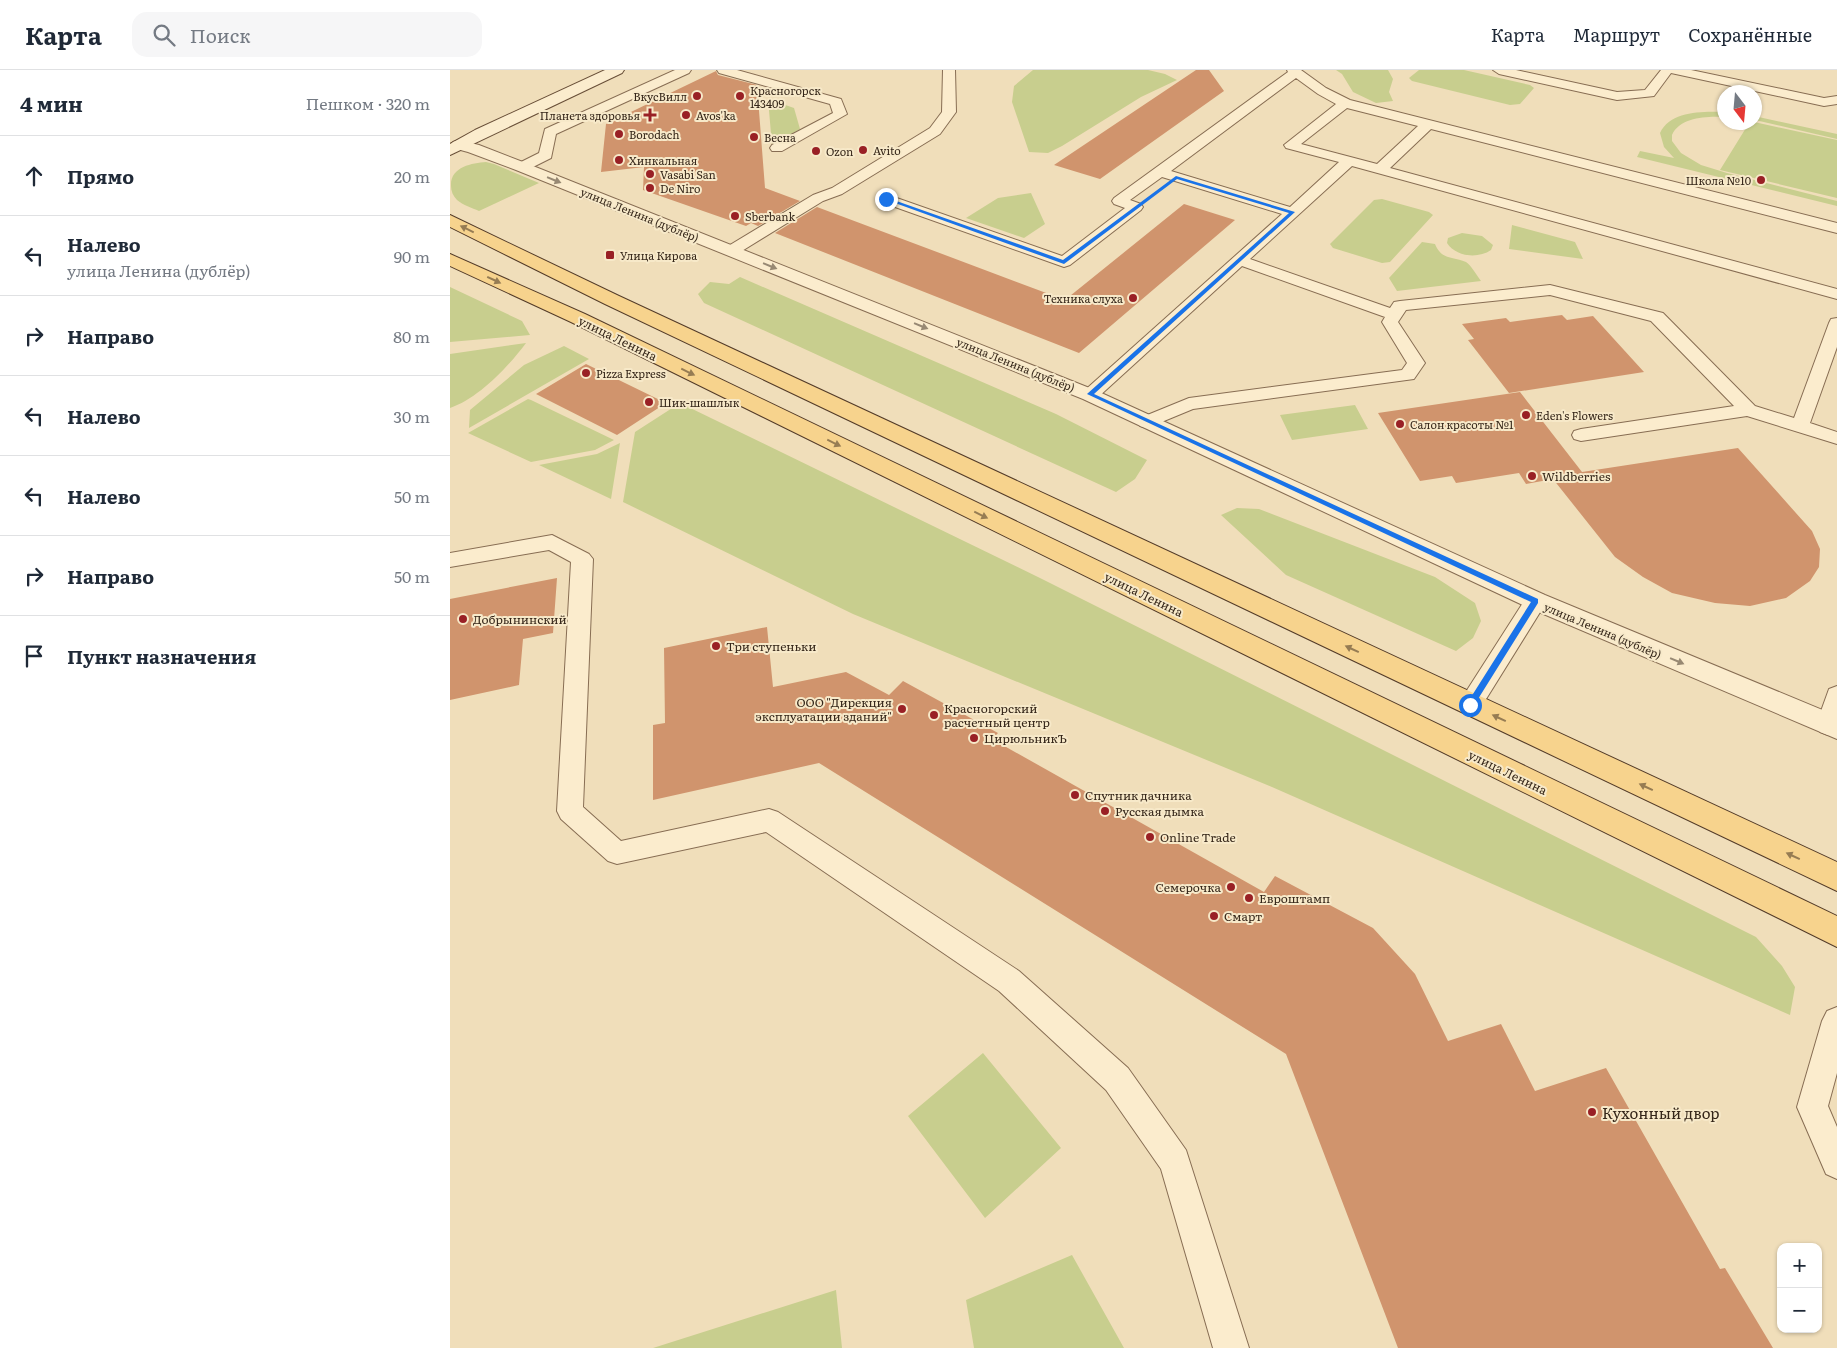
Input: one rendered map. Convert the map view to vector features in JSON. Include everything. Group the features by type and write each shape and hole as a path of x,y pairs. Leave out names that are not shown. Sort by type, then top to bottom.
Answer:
{"main road":[{"path":"450,220 612,300 1837,877"},
{"name":"улица Ленина","path":"450,259 578,318 1837,932"}],"street":[{"path":"455,147 481,133 618,70"},
{"name":"улица Ленина (дублёр)","path":"455,147 473,148 522,167 1090,394 1536,601 1833,727"}],"lane":[{"path":"522,167 546,155 550,132 685,70"},
{"path":"723,70 836,102 840,114 777,148"},
{"path":"731,250 818,198 837,191 935,131 950,112 949,70"},
{"path":"1499,70 1617,96 1649,93 1667,70"},
{"path":"1674,70 1824,102 1837,100"},
{"path":"1136,207 1119,201 1295,71 1322,91 1345,103 1837,228"},
{"path":"1345,103 1291,145 1837,294"},
{"path":"1380,169 1428,124"},
{"path":"1090,394 1349,161"},
{"path":"1160,172 1292,212"},
{"path":"886,199 1064,262 1176,177"},
{"path":"1239,260 1394,315"},
{"path":"1147,422 1190,404 1408,375 1416,363 1390,322 1400,306 1550,290 1657,317 1748,410"},
{"path":"1800,426 1837,323"},
{"path":"1581,435 1748,410 1837,438"},
{"path":"450,560 552,542 582,559 570,811 617,853 769,820 1010,981 1117,1079 1175,1161 1231,1348"},
{"path":"1470,705 1536,601"},
{"path":"1833,727 1837,695"},
{"path":"1837,1020 1812,1107 1837,1163"}],"green space":[{"path":"1033,70 1148,70 1165,74 1177,80 1141,97 1048,153 1029,152 1012,102 1014,86"},
{"path":"1336,70 1388,70 1393,79 1389,92 1393,101 1376,103 1353,92 1342,74"},
{"path":"1419,70 1464,70 1530,85 1534,88 1520,104 1510,105 1412,81 1409,78"},
{"path":"768,99 794,108 800,129 772,145"},
{"path":"1717,112 1717,117 1687,121 1681,124 1672,135 1672,141 1681,153 1701,165 1837,201 1837,206 1637,157 1640,151 1674,158 1664,147 1660,133 1665,126 1679,116"},
{"path":"1762,118 1837,134 1837,139 1762,122"},
{"path":"1762,124 1837,140 1837,198 1720,170 1745,130 1762,130"},
{"path":"486,162 539,183 479,211 456,198 453,195 451,186 454,174 458,170 469,165"},
{"path":"1031,193 1045,224 1024,238 966,218 998,198"},
{"path":"1382,199 1429,212 1433,215 1390,262 1382,263 1333,248 1330,244 1374,200"},
{"path":"1512,225 1575,242 1583,259 1509,249"},
{"path":"1462,233 1482,236 1493,245 1491,250 1480,255 1461,254 1447,243 1448,238"},
{"path":"1422,242 1435,244 1444,256 1466,262 1481,281 1397,291 1389,278"},
{"path":"740,277 1056,414 1147,460 1135,479 1116,492 704,303 698,294 710,282 729,284"},
{"path":"450,287 522,321 530,335 450,342"},
{"path":"526,343 511,362 482,390 461,404 450,408 450,354"},
{"path":"564,346 589,359 469,428 470,410 524,365"},
{"path":"528,399 614,440 595,450 531,462 468,433"},
{"path":"680,403 1040,578 1756,937 1782,966 1795,987 1790,1015 1272,787 853,614 623,502 635,432"},
{"path":"1355,405 1368,429 1292,440 1280,415"},
{"path":"620,443 611,499 539,465 597,454"},
{"path":"1237,508 1259,509 1435,577 1475,603 1481,621 1473,638 1456,651 1286,575 1221,515"},
{"path":"983,1053 1061,1148 985,1218 908,1116"},
{"path":"1072,1255 1124,1348 974,1348 966,1300"},
{"path":"836,1290 842,1348 653,1348"}],"building":[{"path":"1196,70 1209,70 1224,91 1100,179 1054,165"},
{"path":"716,71 718,75 757,85 765,188 800,201 758,226 751,223 746,226 643,190 644,167 601,172 606,124"},
{"path":"1184,204 1235,220 1079,353 775,233 817,207 1065,300"},
{"path":"1562,315 1567,320 1593,316 1644,372 1509,393 1468,340 1474,339 1462,324 1506,318 1510,322"},
{"path":"586,364 666,403 617,435 536,394"},
{"path":"1520,392 1582,472 1738,448 1812,531 1820,549 1819,567 1810,581 1786,598 1750,606 1715,603 1672,593 1643,577 1615,557 1553,479 1526,484 1519,473 1456,483 1452,476 1420,481 1378,413"},
{"path":"557,578 553,633 523,639 519,685 450,700 450,599"},
{"path":"767,627 773,687 846,672 889,695 903,681 998,733 992,739 1264,892 1275,876 1373,928 1415,974 1448,1041 1501,1024 1535,1091 1606,1068 1720,1269 1725,1268 1773,1348 1398,1348 1286,1054 819,763 653,800 653,725 665,723 664,648"}],"place":[{"name":"ВкусВилл","path":"697,96"},
{"name":"Красногорск 143409","path":"740,96"},
{"name":"Планета здоровья","path":"650,115"},
{"name":"Avos'ka","path":"686,115"},
{"name":"Borodach","path":"619,134"},
{"name":"Весна","path":"754,137"},
{"name":"Avito","path":"863,150"},
{"name":"Ozon","path":"816,151"},
{"name":"Хинкальная","path":"619,160"},
{"name":"Vasabi San","path":"650,174"},
{"name":"Школа №10","path":"1761,180"},
{"name":"De Niro","path":"650,188"},
{"name":"Sberbank","path":"735,216"},
{"name":"Улица Кирова","path":"610,255"},
{"name":"Техника слуха","path":"1133,298"},
{"name":"Pizza Express","path":"586,373"},
{"name":"Шик-шашлык","path":"649,402"},
{"name":"Eden's Flowers","path":"1526,415"},
{"name":"Салон красоты №1","path":"1400,424"},
{"name":"Wildberries","path":"1532,476"},
{"name":"Добрынинский","path":"463,619"},
{"name":"Три ступеньки","path":"716,646"},
{"name":"ООО \"Дирекция эксплуатации зданий\"","path":"902,709"},
{"name":"Красногорский расчетный центр","path":"934,715"},
{"name":"ЦирюльникЪ","path":"974,738"},
{"name":"Спутник дачника","path":"1075,795"},
{"name":"Русская дымка","path":"1105,811"},
{"name":"Online Trade","path":"1150,837"},
{"name":"Семерочка","path":"1231,887"},
{"name":"Евроштамп","path":"1249,898"},
{"name":"Смарт","path":"1214,916"},
{"name":"Кухонный двор","path":"1592,1112"}],"route":[{"path":"886,199 1064,262 1176,177 1292,212 1090,394 1536,601 1470,705"}]}
